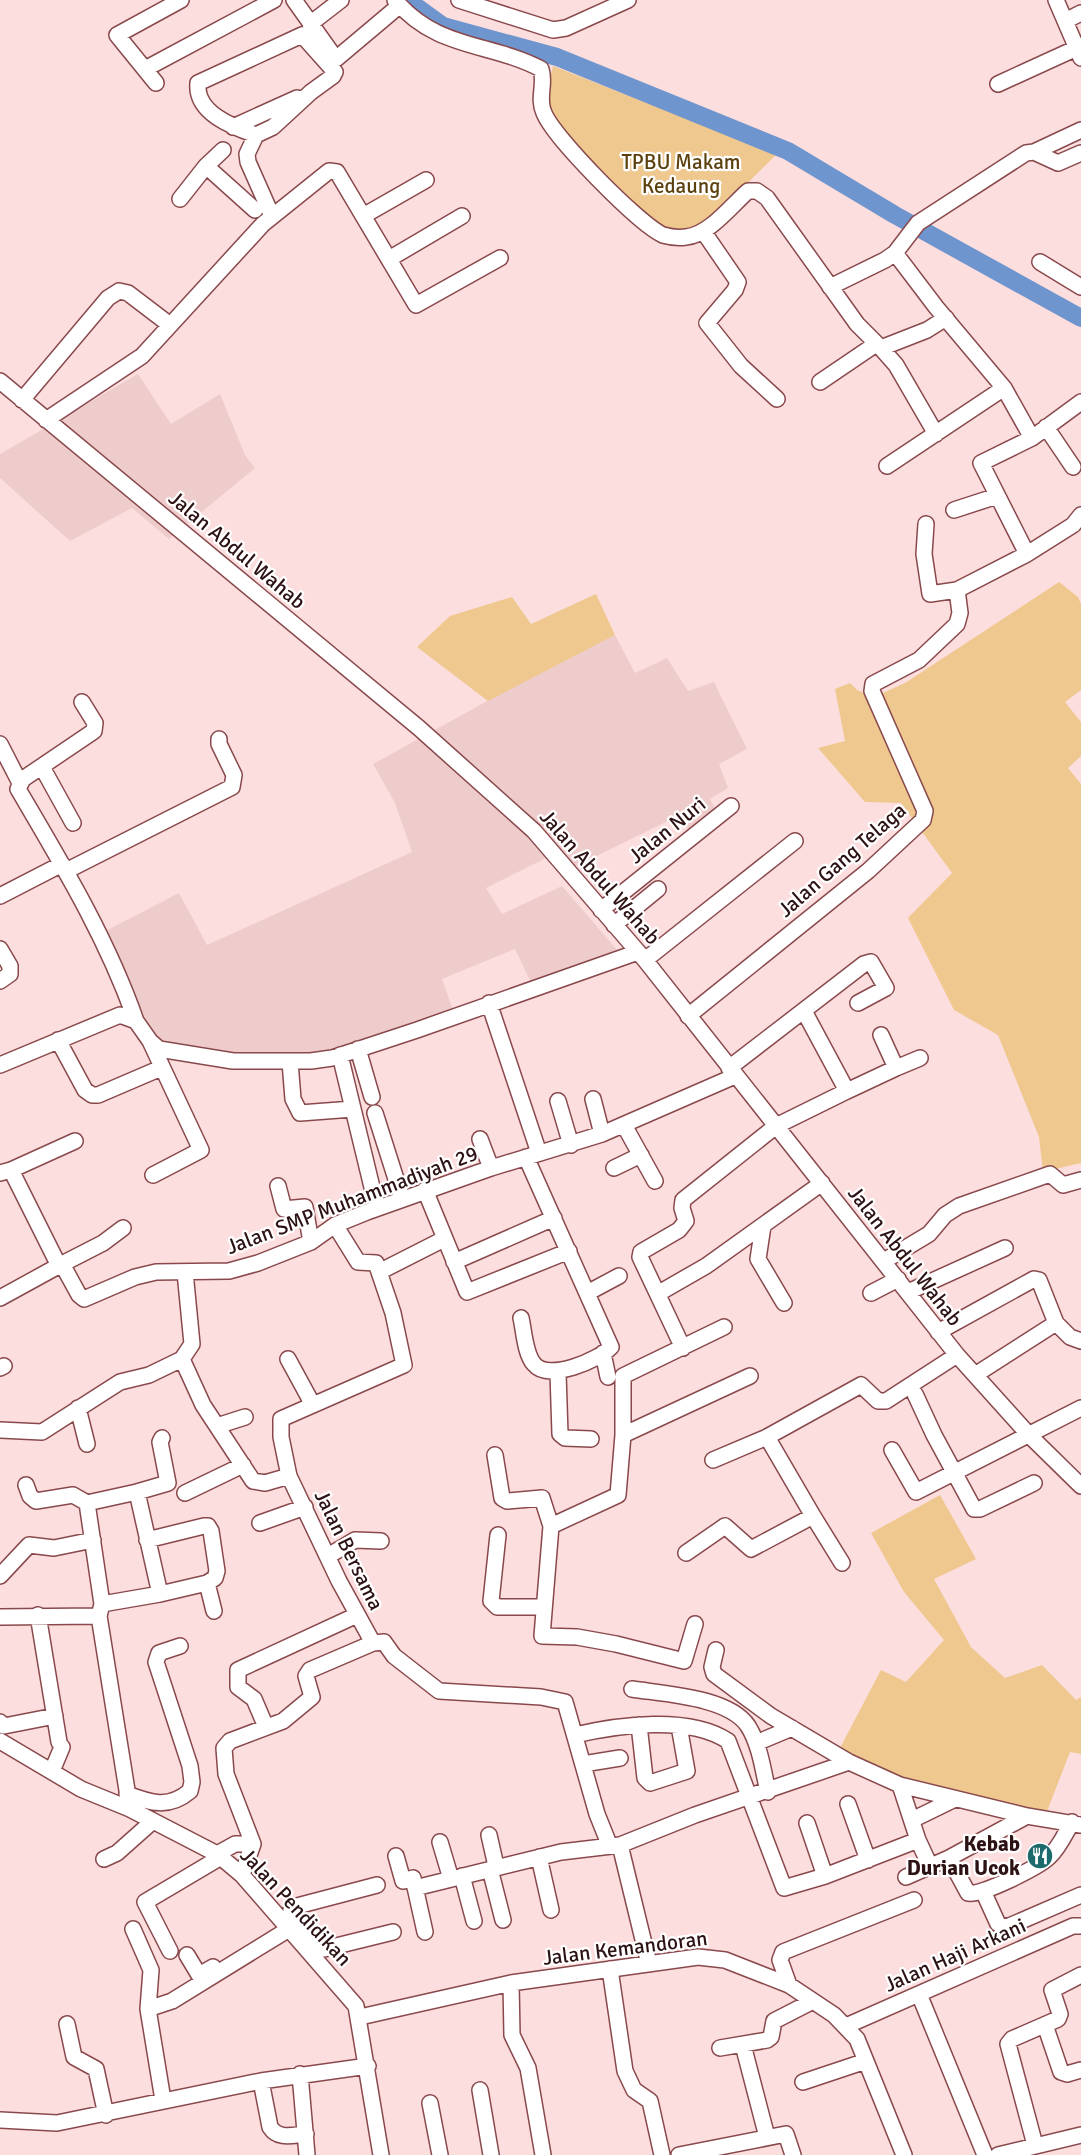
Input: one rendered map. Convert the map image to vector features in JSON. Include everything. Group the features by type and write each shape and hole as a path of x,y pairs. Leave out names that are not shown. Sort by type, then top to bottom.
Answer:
{"street":[{"path":"156,82 117,35 181,0"},
{"path":"145,69 274,0"},
{"path":"294,0 336,59 394,5 452,41 529,62 540,69 544,78 540,96 544,114 564,141 594,174 652,228 664,235 686,237 703,231 748,191 758,191 767,198 857,324 896,365 936,434"},
{"path":"310,24 341,0"},
{"path":"459,0 553,30 566,28 628,0"},
{"path":"998,84 1080,50 1057,0"},
{"path":"1067,20 1081,13"},
{"path":"252,144 335,72 302,35 198,83 197,87 208,111 233,127 252,144 258,186 272,216"},
{"path":"233,127 311,92"},
{"path":"1034,153 1081,130"},
{"path":"180,199 206,166 224,150"},
{"path":"830,287 875,267 895,253 915,226 1026,153 1034,153 1058,164 1081,153"},
{"path":"206,166 255,210"},
{"path":"46,420 142,356 272,216 329,171 337,172 416,305 500,258"},
{"path":"363,216 426,180"},
{"path":"238,195 258,186"},
{"path":"389,259 462,216"},
{"path":"703,231 738,282 735,290 707,323 741,366 777,399"},
{"path":"895,253 945,318 1004,388 1032,438"},
{"path":"1040,262 1081,286"},
{"path":"22,400 108,298 119,291 128,293 170,326"},
{"path":"820,382 878,346 927,330 945,318"},
{"name":"Jalan Abdul Wahab","path":"0,381 110,470 483,783 554,852 641,956 957,1355 1029,1435 1081,1486"},
{"path":"887,466 1004,388"},
{"path":"1028,554 981,464 1032,438 1081,402"},
{"path":"1046,428 1073,467"},
{"path":"954,510 997,496"},
{"path":"926,524 924,554 930,594 957,590 1028,554 1073,525 1081,515"},
{"name":"Jalan Gang Telaga","path":"688,1016 868,871 923,820 924,807 893,743 873,686 919,660 957,624 960,613 957,590"},
{"path":"82,702 95,723 94,731 42,766 20,783 18,789 64,867 109,953 136,1021 150,1041 201,1150 153,1175"},
{"path":"0,896 232,787 234,775 219,739"},
{"path":"0,744 20,783"},
{"path":"42,766 73,823"},
{"name":"Jalan Nuri","path":"601,910 731,806"},
{"path":"150,1041 159,1048 233,1061 290,1062 319,1060 340,1055 489,1004 641,956 795,841"},
{"path":"614,925 658,889"},
{"path":"0,948 10,966 10,974 0,981"},
{"name":"Jalan SMP Muhammadiyah 29","path":"61,1265 79,1295 84,1299 145,1274 167,1271 229,1271 258,1263 310,1242 335,1225 402,1198 602,1134 732,1072 804,1011 864,964 871,962 886,988 858,1003"},
{"path":"489,1004 554,1218 612,1344 611,1348 558,1373 542,1369 533,1363 521,1318"},
{"path":"804,1011 847,1091"},
{"path":"0,1065 114,1017 126,1016 136,1021"},
{"path":"881,1035 896,1068"},
{"path":"58,1040 85,1090 92,1095 98,1095 161,1068"},
{"path":"358,1049 372,1097"},
{"path":"340,1055 377,1208"},
{"path":"683,1348 640,1257 641,1252 679,1230 686,1221 682,1208 683,1200 776,1126 920,1058"},
{"path":"290,1062 293,1099 300,1113 353,1108"},
{"path":"593,1099 602,1134"},
{"path":"558,1101 571,1144"},
{"path":"375,1113 402,1198"},
{"path":"624,1125 655,1181"},
{"path":"480,1138 491,1168"},
{"path":"61,1265 5,1171 75,1141"},
{"path":"614,1168 641,1155"},
{"path":"884,1261 929,1234 945,1215 959,1206 1050,1174 1063,1185 1081,1180"},
{"path":"659,1293 706,1266 822,1183"},
{"path":"278,1186 284,1209 305,1208 310,1242"},
{"path":"425,1190 465,1291 470,1293 569,1251"},
{"path":"454,1262 554,1218"},
{"path":"335,1225 354,1258 360,1263 375,1262 379,1272 444,1239"},
{"path":"763,1226 758,1259 784,1303"},
{"path":"0,1298 103,1243 123,1228"},
{"path":"908,1292 1005,1248"},
{"path":"0,1430 42,1432 120,1382 148,1375 182,1359 192,1344 185,1272"},
{"name":"Jalan Bersama","path":"379,1272 393,1313 404,1365 281,1419 281,1437 289,1476 357,1616 373,1643 384,1642 394,1656 440,1690 457,1694 541,1696 565,1702 597,1814 615,1844 649,1964"},
{"path":"589,1292 619,1276"},
{"path":"871,1293 898,1279"},
{"path":"938,1332 1034,1279 1039,1280 1056,1323 1070,1337 1081,1341"},
{"path":"975,1375 1056,1323"},
{"path":"551,1526 618,1495 623,1435 623,1376 724,1327"},
{"path":"603,1353 608,1377"},
{"path":"713,1460 767,1437 861,1385 878,1401 886,1401 957,1355"},
{"path":"182,1359 203,1405 253,1481 259,1484 289,1476"},
{"path":"288,1359 313,1405"},
{"path":"558,1373 560,1434 565,1438 591,1439"},
{"path":"623,1435 750,1376"},
{"path":"915,1394 971,1507 976,1510 1034,1484"},
{"path":"78,1408 87,1444"},
{"path":"892,1450 914,1492 1081,1408"},
{"path":"217,1426 245,1417"},
{"path":"767,1437 843,1563"},
{"path":"26,1485 32,1500 74,1495 87,1503 168,1483 160,1442 162,1438"},
{"path":"495,1455 502,1498 507,1501 542,1498 551,1526 548,1582 541,1634 545,1637 577,1637 616,1644 684,1661 695,1624"},
{"path":"185,1493 243,1465"},
{"path":"137,1492 160,1594"},
{"path":"87,1503 128,1801 157,1804 177,1799 190,1791 192,1782 190,1766 156,1662 159,1653 180,1646"},
{"path":"260,1523 305,1507"},
{"path":"686,1553 725,1526 751,1549 813,1516"},
{"path":"0,1617 101,1610 207,1583 215,1578 217,1571 208,1526 147,1540"},
{"path":"498,1535 491,1601 497,1607 543,1606"},
{"path":"0,1576 29,1545 54,1548 93,1540"},
{"path":"328,1556 355,1540 381,1541"},
{"path":"207,1583 214,1611"},
{"path":"38,1615 61,1744 51,1771"},
{"path":"266,1727 254,1699 238,1687 238,1670 357,1616"},
{"path":"245,1883 254,1844 226,1774 223,1750 230,1741 284,1720 312,1697 306,1676 310,1670 373,1643"},
{"path":"716,1650 713,1670 724,1681 792,1728 849,1762 900,1785 1027,1816 1077,1823 1045,1861 983,1892 968,1893 949,1858"},
{"path":"712,1702 724,1681"},
{"path":"632,1689 712,1702 744,1721 756,1743 768,1792"},
{"path":"0,1722 4,1726 55,1716"},
{"path":"639,1725 647,1783 688,1776 679,1726"},
{"path":"575,1735 639,1725 679,1726 710,1733 728,1741 782,1886 788,1889 918,1840"},
{"path":"756,1743 792,1728"},
{"name":"Jalan Pendidikan","path":"0,1741 81,1789 128,1801 153,1821 219,1855 288,1924 348,1994 360,2018 381,2155"},
{"path":"583,1764 620,1758"},
{"path":"415,1888 493,1867 615,1844 849,1762"},
{"path":"900,1785 918,1840 930,1866"},
{"path":"912,1820 956,1799"},
{"path":"848,1804 867,1860"},
{"path":"906,1877 949,1858 1027,1816"},
{"path":"104,1859 117,1853 153,1821"},
{"path":"807,1823 825,1876"},
{"path":"489,1835 503,1920"},
{"path":"440,1842 474,1921"},
{"path":"170,1951 145,1902 235,1844 254,1844"},
{"path":"396,1856 403,1881 413,1878 425,1932"},
{"path":"539,1857 551,1910"},
{"path":"148,2009 172,2001 288,1924 291,1910 297,1906 377,1885"},
{"path":"983,1892 998,1924 1007,1927 1081,1895"},
{"path":"789,1985 780,1959 783,1952 914,1900"},
{"path":"288,1924 324,1949 393,1932"},
{"path":"187,1955 199,1975 288,1924"},
{"name":"Jalan Haji Arkani","path":"846,2026 1073,1926 1081,1926"},
{"path":"133,1929 151,1970 148,2009 163,2100"},
{"name":"Jalan Kemandoran","path":"360,2018 511,1983 713,1957 789,1985 834,2014 846,2026 857,2039 904,2155"},
{"path":"610,1969 625,2071 634,2090 650,2101 662,2155"},
{"path":"1035,2145 1008,2044 1012,2039 1058,2019 1060,2014 1052,1990 1081,1975"},
{"path":"511,1983 512,2035 528,2068 543,2155"},
{"path":"919,1994 985,2155"},
{"path":"720,2048 770,2039 774,2021 813,2001"},
{"path":"67,2024 74,2057 96,2069 106,2115"},
{"path":"1046,2025 1061,2072 1067,2074 1081,2070"},
{"path":"743,2045 767,2137"},
{"path":"803,2082 866,2061"},
{"path":"0,2120 45,2124 106,2115 163,2100 300,2074 368,2067"},
{"path":"300,2074 307,2155"},
{"path":"261,2081 270,2127 274,2134 281,2136 306,2134"},
{"path":"480,2090 491,2155"},
{"path":"430,2103 440,2155"},
{"path":"680,2155 767,2137 788,2135 793,2155"},
{"path":"998,2155 1081,2135"}],"shaded area":[{"path":"138,374 171,424 220,394 245,455 255,468 169,539 132,508 70,541 0,478 0,454"},
{"path":"615,635 635,673 667,658 688,691 714,682 747,749 719,764 728,788 710,799 720,818 693,839 680,815 572,868 558,852 486,888 502,914 562,886 624,958 536,993 515,949 442,979 457,1021 286,1068 152,1041 94,937 179,893 207,945 412,852 395,803 373,764 538,673"}],"green space":[{"name":"TPBU Makam Kedaung","path":"553,66 777,154 701,229 669,233 655,225 592,166 548,110 546,97"},
{"path":"1059,582 1078,597 1081,604 1081,690 1065,702 1081,722 1081,756 1068,768 1081,784 1081,1163 1043,1172 1039,1137 998,1035 954,1010 908,918 952,873 901,803 865,802 818,748 845,741 835,689 850,683 857,690 874,697 905,683"},
{"path":"596,594 615,635 488,701 417,647 450,616 512,597 531,624"},
{"path":"940,1495 976,1559 934,1579 971,1647 1005,1678 1042,1665 1076,1700 1081,1697 1081,1754 1070,1752 1046,1814 906,1781 840,1748 881,1670 906,1682 944,1640 904,1592 871,1533"}],"waterway":[{"path":"407,0 443,26 557,57 788,151 895,215 1081,318"}],"place":[{"name":"Kebab Durian Ucok","path":"1040,1856"}]}
